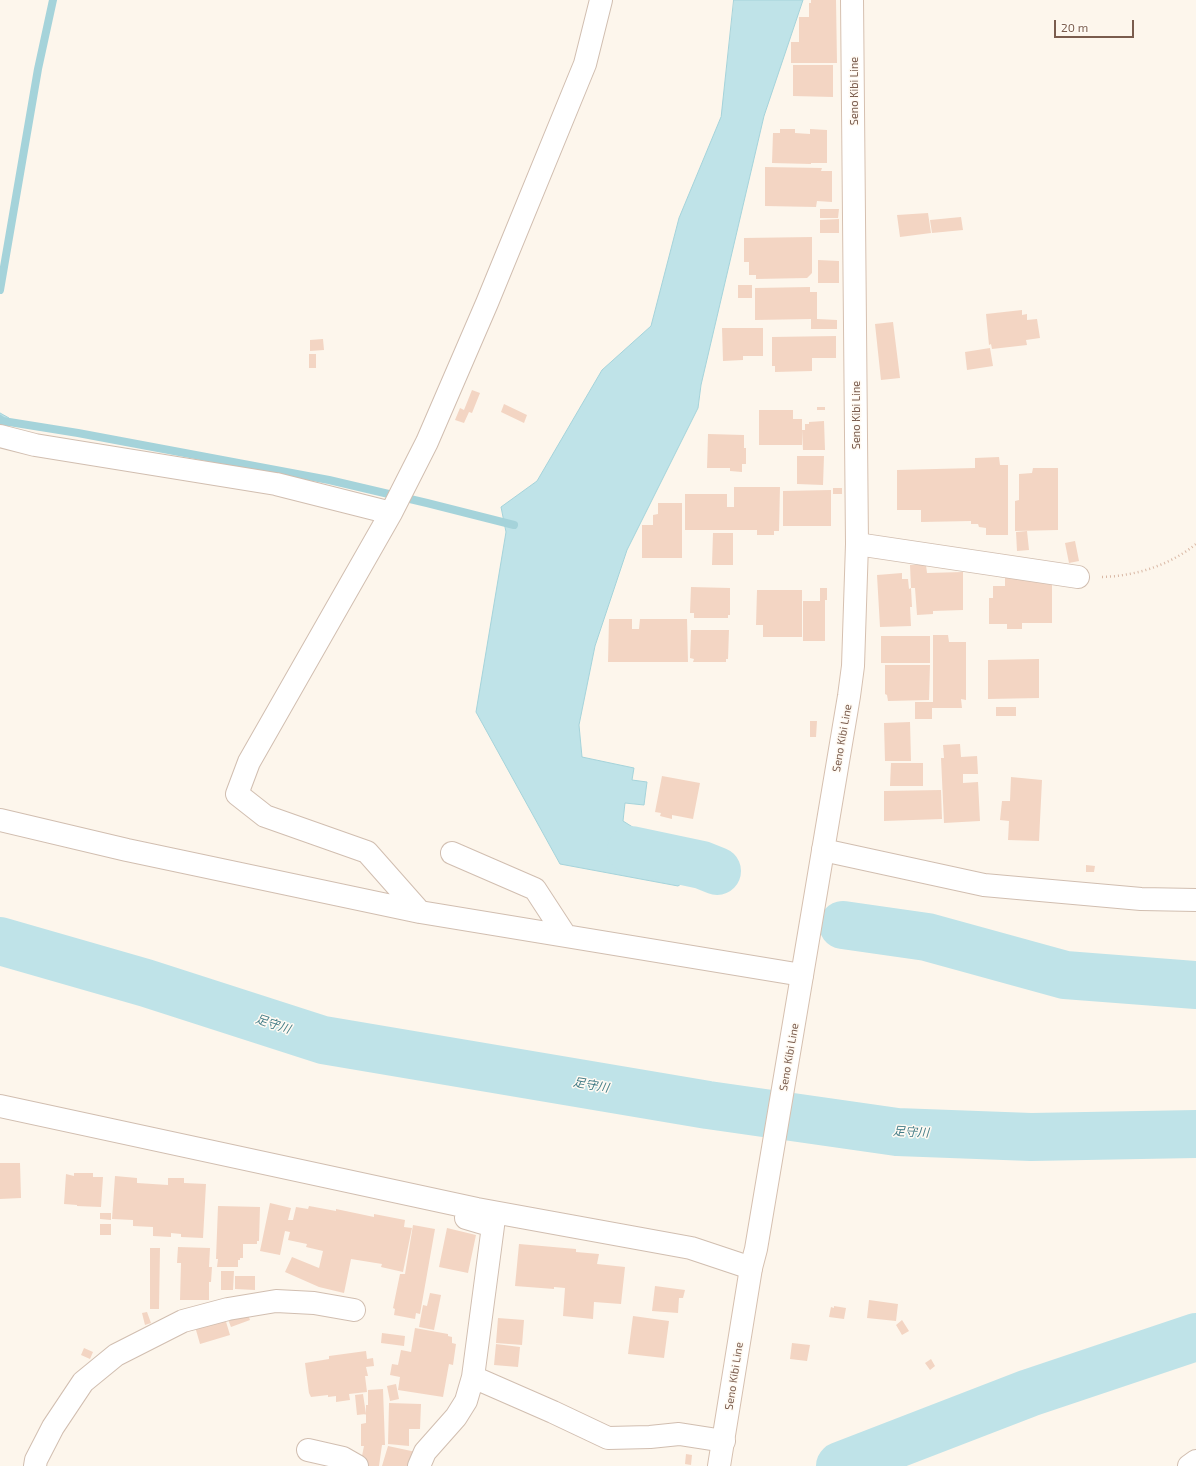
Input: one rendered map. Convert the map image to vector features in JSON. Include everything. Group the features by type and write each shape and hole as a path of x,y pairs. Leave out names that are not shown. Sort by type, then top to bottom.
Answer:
{"street":[{"path":"420,912 367,852 265,816 237,794 249,762 397,501 427,442 487,303 585,64 601,0"},
{"name":"Seno Kibi Line","path":"719,1466 853,666 857,544 852,0"},
{"path":"0,436 35,445 276,484 397,501"},
{"path":"857,544 1078,577"},
{"path":"0,820 127,850 420,912 565,935 801,982"},
{"path":"823,850 984,885 1141,899 1196,900"},
{"path":"452,853 535,889 565,935"},
{"path":"0,1106 484,1210 754,1259"},
{"path":"404,1193 429,1208 493,1226 474,1377 466,1401 456,1418 425,1452 419,1466"},
{"path":"35,1466 36,1460 53,1427 83,1382 116,1355 183,1321 228,1309 276,1302 314,1303 354,1310"},
{"path":"474,1377 608,1438 650,1437 679,1434 724,1441"},
{"path":"308,1450 343,1458 357,1466"},
{"path":"1189,1466 1196,1461"}],"path":[{"path":"1078,577 1121,576 1140,572 1174,559 1196,544"}],"water":[{"path":"734,0 803,0 764,116 701,385 698,408 627,550 595,646 579,725 582,757 634,768 632,780 647,782 644,805 625,803 623,821 655,841 689,846 696,854 694,875 678,886 560,864 476,712 506,532 501,507 537,481 602,370 651,326 679,218 721,117"},
{"path":"0,413 9,418 7,427 0,424"}],"building":[{"path":"811,0 836,0 837,63 791,63 791,42 799,42 799,17 809,17 809,3 811,3"},
{"path":"793,65 833,65 833,97 793,96"},
{"path":"780,129 795,129 795,133 810,134 810,129 827,130 827,163 772,163 773,133 780,133"},
{"path":"765,167 822,168 821,171 832,171 832,202 817,201 816,207 765,206"},
{"path":"820,209 839,209 838,218 820,218"},
{"path":"928,213 931,233 900,237 897,215"},
{"path":"961,217 963,230 932,233 930,220"},
{"path":"839,219 839,233 820,233 820,220"},
{"path":"812,237 812,273 807,278 756,279 756,275 749,275 749,262 744,262 744,238"},
{"path":"818,260 839,261 839,283 818,283"},
{"path":"738,285 752,285 752,298 738,298"},
{"path":"810,287 810,292 817,292 817,319 837,320 837,329 811,329 811,319 755,320 755,288"},
{"path":"1022,310 1022,315 1027,314 1027,320 1037,319 1040,338 1026,340 1027,345 992,349 991,344 989,345 986,314"},
{"path":"893,322 900,378 881,380 875,324"},
{"path":"722,328 763,328 763,356 743,356 743,360 723,361"},
{"path":"836,336 836,358 812,358 812,371 775,372 775,366 772,366 772,337"},
{"path":"323,339 324,350 310,351 310,340"},
{"path":"990,348 993,366 967,370 965,352"},
{"path":"309,354 316,354 316,368 309,368"},
{"path":"472,390 480,393 472,413 469,412 464,423 455,420 460,408 464,410"},
{"path":"504,404 527,415 524,423 501,412"},
{"path":"817,407 825,407 825,410 817,410"},
{"path":"759,410 793,410 793,419 802,419 802,445 759,445"},
{"path":"824,421 825,450 803,450 802,430 805,430 805,424 809,424 809,422"},
{"path":"708,434 744,435 746,464 742,464 742,472 730,471 730,468 707,468"},
{"path":"797,456 824,456 823,485 797,484"},
{"path":"999,457 1000,465 1008,465 1008,535 986,535 986,528 979,527 978,524 971,524 971,521 921,522 921,510 897,510 897,470 975,468 975,458"},
{"path":"1033,468 1058,468 1058,530 1015,531 1015,501 1019,500 1019,474 1032,473"},
{"path":"734,487 780,487 779,531 774,531 774,535 757,535 757,530 685,530 685,494 727,494 727,507 734,507"},
{"path":"833,488 842,488 842,494 833,494"},
{"path":"831,490 831,526 783,526 783,491"},
{"path":"658,503 682,503 682,558 642,558 642,525 653,525 653,515 658,514"},
{"path":"1027,531 1029,550 1017,551 1016,532"},
{"path":"713,533 733,533 733,565 712,565"},
{"path":"1075,541 1079,561 1069,563 1065,543"},
{"path":"910,565 926,565 927,573 963,572 963,610 933,611 933,614 917,615 915,588 911,588"},
{"path":"902,573 902,579 908,579 909,589 911,588 911,626 880,627 877,575"},
{"path":"1005,574 1040,580 1040,583 1052,583 1052,623 1022,623 1022,629 1007,629 1007,624 989,624 989,598 993,598 993,586 1005,586"},
{"path":"691,587 730,588 730,615 728,615 728,618 694,618 694,613 690,613"},
{"path":"820,588 827,588 827,600 825,600 825,641 803,641 803,601 820,601"},
{"path":"757,590 802,590 802,637 763,637 763,625 756,625"},
{"path":"609,619 632,619 632,629 639,629 640,619 687,619 688,662 608,662"},
{"path":"691,630 729,630 728,659 726,659 726,662 693,662 694,659 690,658"},
{"path":"933,635 948,635 949,642 966,642 966,700 961,699 962,708 932,708 932,719 915,719 915,702 933,702"},
{"path":"881,636 930,636 930,663 881,663"},
{"path":"1039,659 1039,698 988,699 988,660"},
{"path":"885,665 930,665 929,700 888,701 887,695 885,694"},
{"path":"996,707 1016,707 1016,716 996,716"},
{"path":"810,721 817,721 816,737 810,737"},
{"path":"910,722 911,761 885,761 884,723"},
{"path":"960,744 961,757 977,756 978,774 963,774 963,783 978,782 980,821 944,823 941,758 944,758 943,745"},
{"path":"891,763 923,763 923,786 890,786"},
{"path":"662,776 700,783 693,819 672,815 672,819 660,816 661,813 655,812"},
{"path":"1011,777 1042,780 1039,841 1008,840 1009,821 1000,820 1002,801 1010,801"},
{"path":"941,790 942,819 884,821 884,791"},
{"path":"1086,865 1095,866 1094,872 1086,872"},
{"path":"0,1163 20,1163 21,1198 0,1199"},
{"path":"74,1173 93,1173 93,1177 103,1177 101,1207 64,1204 66,1174 74,1176"},
{"path":"115,1176 137,1178 137,1183 168,1185 168,1178 184,1178 184,1183 206,1184 203,1238 181,1237 181,1234 171,1233 171,1237 153,1236 153,1227 133,1226 133,1220 112,1219"},
{"path":"270,1203 291,1208 288,1220 293,1220 296,1207 308,1209 309,1206 336,1211 336,1209 374,1217 374,1214 405,1220 404,1227 412,1228 403,1272 381,1267 382,1264 351,1259 344,1293 319,1287 285,1272 292,1257 319,1268 323,1251 306,1247 307,1244 288,1240 290,1232 285,1231 280,1255 260,1251"},
{"path":"218,1206 260,1207 259,1241 257,1241 257,1244 243,1244 243,1258 238,1260 238,1267 217,1267"},
{"path":"100,1213 111,1213 111,1220 100,1219"},
{"path":"100,1224 111,1224 111,1235 100,1235"},
{"path":"413,1225 435,1229 420,1314 416,1313 415,1319 394,1315 395,1309 393,1308 400,1274 405,1274"},
{"path":"447,1228 476,1235 468,1273 439,1267"},
{"path":"519,1244 576,1249 576,1252 599,1254 597,1264 625,1267 621,1304 594,1302 593,1319 563,1316 565,1288 554,1287 554,1289 515,1286"},
{"path":"178,1247 210,1248 209,1267 212,1267 211,1282 209,1282 209,1300 180,1300 181,1263 177,1263"},
{"path":"150,1248 160,1248 159,1309 150,1309"},
{"path":"221,1271 234,1271 233,1290 221,1290"},
{"path":"235,1276 255,1276 255,1290 235,1289"},
{"path":"655,1286 685,1290 683,1298 679,1298 678,1313 652,1311"},
{"path":"430,1293 441,1295 434,1330 419,1327 423,1305 427,1306"},
{"path":"869,1300 898,1304 896,1321 867,1318"},
{"path":"834,1306 846,1308 844,1319 829,1317 831,1307 834,1308"},
{"path":"246,1310 250,1320 231,1327 227,1317"},
{"path":"147,1312 151,1323 145,1325 142,1313"},
{"path":"224,1315 230,1335 200,1344 194,1323"},
{"path":"633,1316 669,1321 664,1358 628,1354"},
{"path":"498,1318 524,1320 522,1345 496,1343"},
{"path":"902,1320 909,1331 902,1335 896,1325"},
{"path":"415,1328 448,1334 448,1336 452,1337 452,1343 456,1344 453,1365 449,1364 443,1397 398,1390 400,1377 390,1375 392,1364 398,1365 401,1350 411,1352"},
{"path":"382,1333 405,1336 404,1346 381,1343"},
{"path":"792,1343 810,1345 807,1361 790,1359"},
{"path":"496,1344 520,1347 518,1367 494,1365"},
{"path":"84,1348 93,1352 90,1359 81,1355"},
{"path":"366,1351 367,1359 373,1358 374,1366 366,1367 368,1376 365,1376 367,1392 349,1394 350,1400 336,1402 336,1396 328,1397 328,1395 311,1397 309,1393 305,1363 329,1359 329,1356"},
{"path":"931,1359 935,1366 930,1370 925,1363"},
{"path":"396,1384 399,1399 390,1401 387,1386"},
{"path":"383,1389 385,1445 382,1445 379,1466 360,1466 364,1446 361,1446 361,1424 366,1423 368,1390"},
{"path":"363,1394 366,1414 357,1415 355,1395"},
{"path":"389,1403 421,1404 420,1429 409,1429 409,1446 388,1444"},
{"path":"388,1446 416,1452 412,1466 382,1466"},
{"path":"686,1454 692,1455 691,1465 685,1464"}],"waterway":[{"path":"0,290 38,69 53,0"},
{"path":"0,419 3,421 78,433 329,480 514,525"},
{"path":"631,850 702,865 717,871"},
{"path":"843,925 927,937 1065,975 1196,985"},
{"name":"足守川","path":"0,941 146,983 323,1040 708,1105 897,1132 1031,1137 1196,1134"},
{"path":"840,1466 1029,1393 1196,1337"}]}
